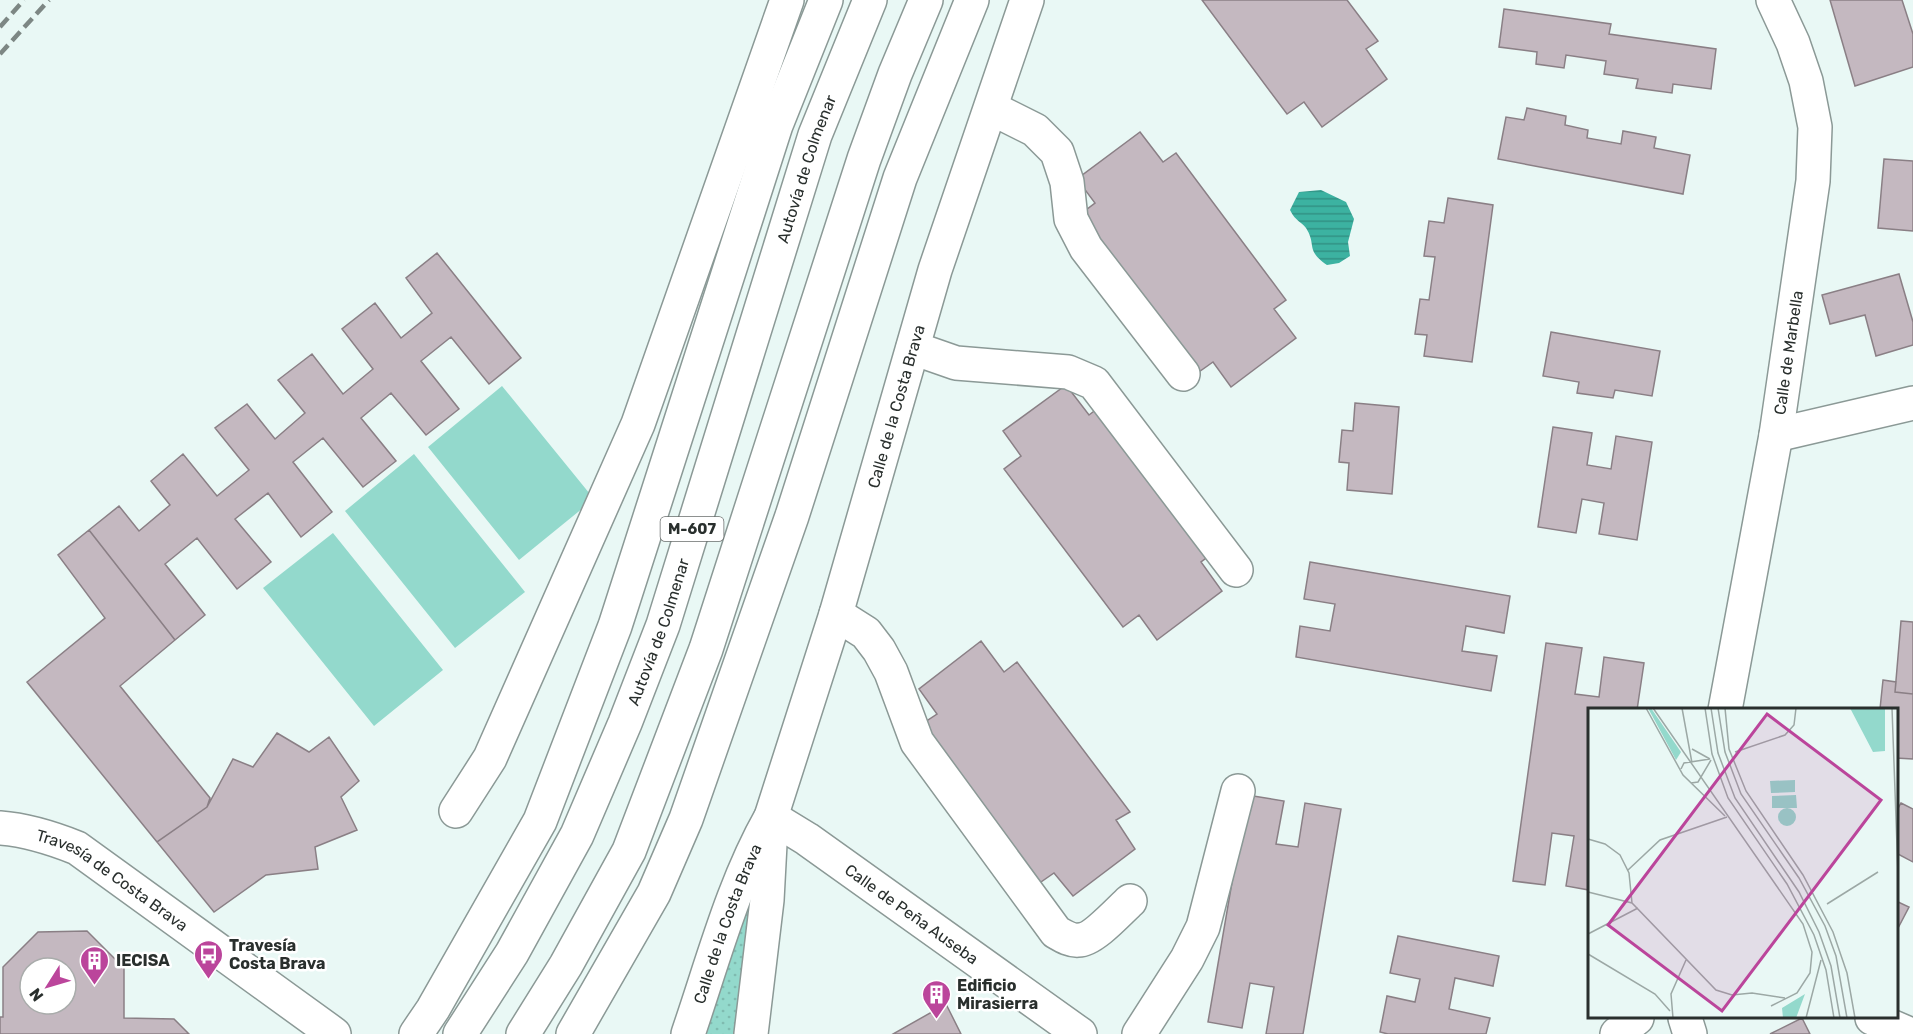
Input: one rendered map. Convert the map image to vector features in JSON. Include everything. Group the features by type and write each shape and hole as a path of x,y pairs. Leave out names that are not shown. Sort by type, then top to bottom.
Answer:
{"main road":[{"path":"456,811 490,758 638,424 787,0"},
{"name":"M-607","path":"416,1034 433,1009 540,821 615,626 776,125 826,0"},
{"name":"Autovía de Colmenar","path":"460,1034 512,953 576,835 625,723 663,625 815,135 870,0"},
{"name":"M-607","path":"523,1034 567,965 629,851 706,649 864,159 895,74 926,0"},
{"path":"740,668 780,511 876,211 932,47 942,0"},
{"path":"573,1034 654,893 686,819 792,516 900,178 972,0"},
{"name":"Calle de la Costa Brava","path":"688,1034 737,889 754,847 771,817 836,614 935,270 1027,0"},
{"name":"Calle de Marbella","path":"1725,708 1776,435 1813,181 1815,127 1806,81 1794,43 1773,0"},
{"path":"991,108 1035,130 1058,152 1067,182 1071,219 1086,248 1183,374"},
{"path":"913,348 956,363 1068,372 1094,383 1236,570"},
{"path":"1776,435 1913,403"},
{"path":"836,614 866,633 879,651 891,672 917,742 1056,932 1070,939 1080,940 1089,937 1130,902"},
{"path":"1138,1034 1187,959 1203,927 1238,791"},
{"name":"Calle de la Costa Brava","path":"751,1034 767,900 771,817"},
{"name":"Calle de Peña Auseba","path":"771,817 807,839 1080,1034"},
{"name":"Travesía de Costa Brava","path":"0,828 16,829 45,836 77,848 334,1034"},
{"path":"1617,1034 1634,1019"},
{"path":"1685,1019 1689,1034"},
{"path":"1876,1019 1909,1034"}],"shaded area":[{"path":"1321,190 1346,202 1354,219 1348,242 1350,256 1339,263 1327,265 1316,255 1306,228 1290,210 1299,192"},
{"path":"502,386 594,499 519,560 428,447"},
{"path":"414,454 525,592 455,648 345,511"},
{"path":"333,533 443,670 374,726 263,588"},
{"path":"752,888 739,1034 703,1034"}],"building":[{"path":"1202,0 1347,0 1378,41 1366,49 1387,79 1322,127 1304,102 1287,114"},
{"path":"1830,0 1902,0 1913,34 1913,67 1855,86"},
{"path":"1504,9 1611,24 1609,34 1716,49 1711,89 1673,84 1672,93 1636,88 1638,79 1604,74 1606,61 1566,55 1564,68 1536,64 1537,52 1499,47"},
{"path":"1527,108 1566,116 1565,125 1588,130 1587,138 1621,144 1623,131 1656,137 1654,148 1690,155 1683,194 1498,159 1506,117 1524,120"},
{"path":"1140,132 1163,162 1176,153 1286,300 1274,309 1296,338 1231,387 1213,362 1196,374 1078,216 1095,203 1077,179"},
{"path":"1884,159 1913,161 1913,231 1878,228"},
{"path":"1448,198 1493,205 1472,362 1424,356 1427,335 1415,334 1420,299 1429,300 1435,257 1424,256 1429,221 1444,223"},
{"path":"437,253 521,358 489,384 451,337 421,361 459,409 426,435 391,393 361,418 396,461 363,487 323,438 293,462 332,512 301,537 268,493 235,519 271,562 237,589 197,538 165,564 205,615 175,640 89,530 119,506 139,531 170,505 151,481 183,454 217,496 249,470 215,428 247,404 275,439 305,413 278,380 312,354 343,394 373,369 342,329 375,303 401,338 432,313 406,278"},
{"path":"1899,274 1913,322 1913,345 1876,356 1865,315 1830,324 1822,295"},
{"path":"1551,332 1660,351 1652,396 1615,390 1613,398 1577,393 1579,382 1543,376"},
{"path":"1066,385 1089,415 1102,405 1213,553 1201,562 1222,591 1157,640 1139,615 1123,627 1004,469 1021,456 1003,431"},
{"path":"1355,403 1399,407 1392,494 1347,490 1349,463 1339,462 1342,430 1353,431"},
{"path":"1553,427 1592,433 1587,465 1611,469 1616,436 1652,442 1637,540 1599,534 1604,503 1582,499 1576,533 1538,527"},
{"path":"89,530 175,640 120,686 210,798 207,807 157,842 27,682 105,618 58,555"},
{"path":"1310,562 1510,596 1504,633 1466,626 1462,651 1497,656 1491,691 1296,657 1300,626 1330,631 1335,604 1304,599"},
{"path":"1901,621 1913,622 1913,694 1895,692"},
{"path":"981,641 1004,672 1017,662 1130,812 1116,820 1135,849 1073,896 1054,873 1038,884 919,726 937,714 919,689"},
{"path":"1546,643 1582,648 1575,694 1599,697 1604,657 1644,663 1637,708 1588,708 1588,890 1566,886 1574,836 1552,833 1545,885 1513,881"},
{"path":"1883,680 1896,682 1895,692 1913,694 1913,759 1898,758 1898,708 1880,708"},
{"path":"277,733 309,752 329,737 359,781 341,797 357,830 315,847 318,869 266,875 214,912 157,842 207,807 233,759 253,767"},
{"path":"1247,795 1284,801 1276,844 1298,847 1305,803 1341,809 1303,1034 1266,1034 1274,987 1250,983 1242,1028 1208,1022"},
{"path":"1901,803 1913,809 1913,862 1898,854 1898,808"},
{"path":"1898,902 1909,907 1898,928"},
{"name":"IECISA","path":"87,931 124,968 124,1018 174,1019 189,1034 0,1034 0,1017 3,1017 3,967 38,932"},
{"path":"1398,936 1499,956 1493,986 1455,978 1449,1009 1490,1018 1486,1034 1388,1034 1380,1032 1387,996 1415,1002 1420,979 1390,973"},
{"name":"Edificio Mirasierra","path":"946,1004 961,1034 893,1034"},
{"path":"1802,1019 1810,1034 1770,1034"}],"railway":[{"path":"0,27 24,0"},
{"path":"0,54 49,0"}],"place":[{"name":"Travesía Costa Brava","path":"208,980"},
{"name":"IECISA","path":"95,986"},
{"name":"Edificio Mirasierra","path":"936,1020"}]}
